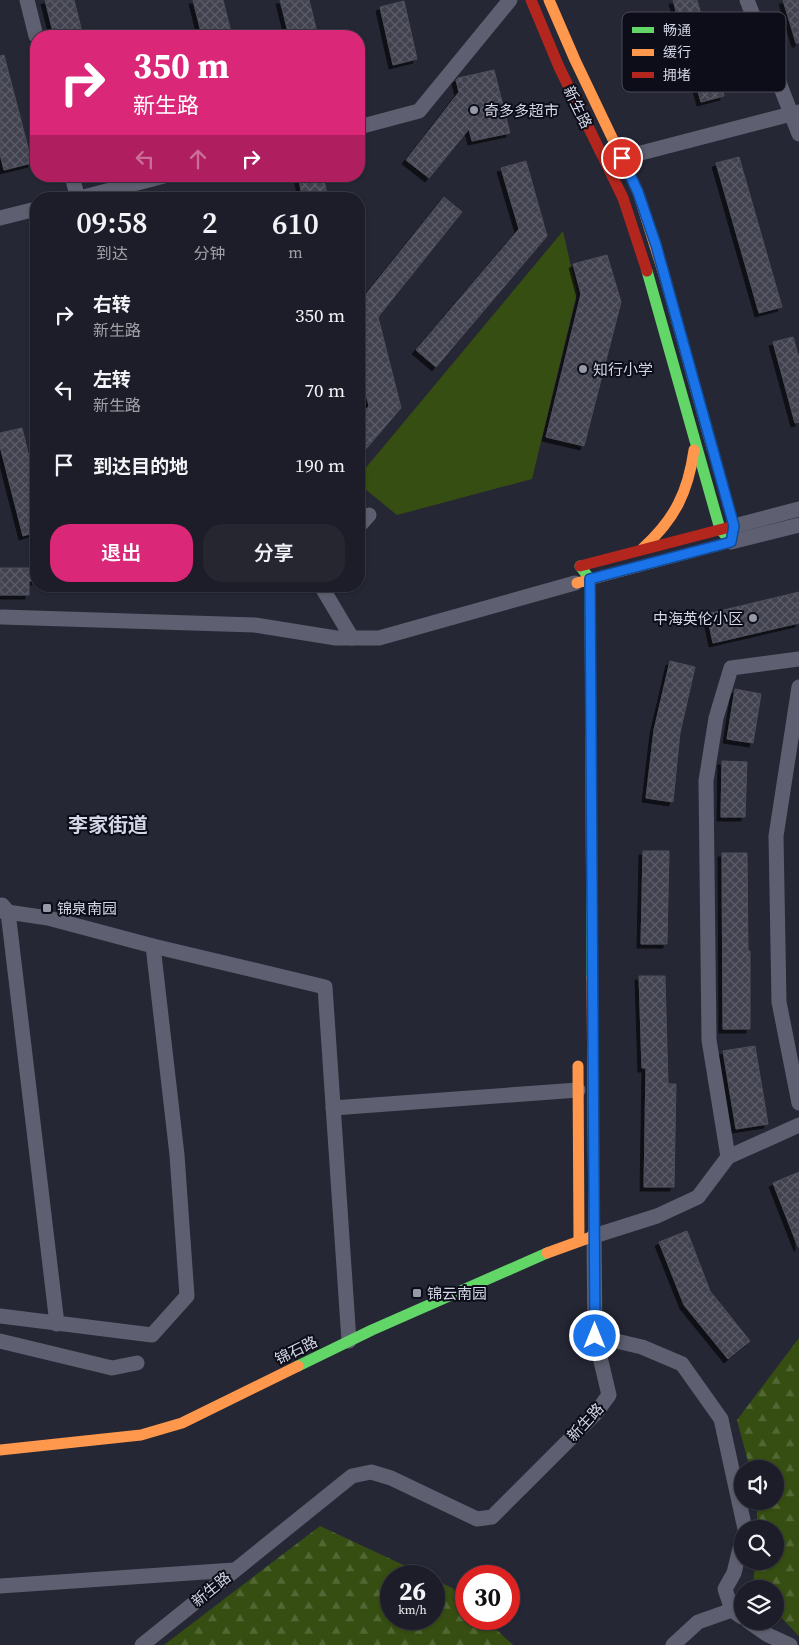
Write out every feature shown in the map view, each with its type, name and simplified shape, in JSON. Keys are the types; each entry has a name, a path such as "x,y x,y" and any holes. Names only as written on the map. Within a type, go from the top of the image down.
{"street":[{"path":"27,0 34,30"},
{"path":"365,125 419,111 510,0"},
{"name":"新生路","path":"531,0 559,67 623,198 641,250 695,442 728,524 731,542"},
{"name":"新生路","path":"549,0 575,60 638,192 656,245 716,461"},
{"path":"747,0 752,12"},
{"path":"786,92 795,113 799,134"},
{"path":"606,162 795,113"},
{"path":"103,192 141,182"},
{"path":"0,218 30,210"},
{"path":"640,550 658,536 670,522 683,499 692,473 695,442"},
{"path":"580,585 580,566 728,524 799,509"},
{"path":"2,617 255,624 336,638 379,638 799,525"},
{"name":"新生路","path":"142,1645 352,1476 371,1472 390,1478 478,1519 492,1517 595,1414 610,1395 595,1336 580,585"},
{"path":"325,592 352,638"},
{"path":"728,1157 709,1040 706,781 716,718 730,668 799,659"},
{"path":"799,687 776,836 780,1002 799,1103"},
{"path":"57,1324 3,908 325,987 349,1341"},
{"path":"0,1316 152,1335 188,1296 177,1155 154,946"},
{"path":"578,1050 579,1241"},
{"path":"333,1108 578,1090"},
{"path":"594,1236 657,1216 698,1197 728,1157 799,1125"},
{"name":"锦石路","path":"0,1450 141,1435 182,1423 349,1341 550,1252 594,1236"},
{"path":"595,1336 642,1347 682,1364 721,1420 743,1520"},
{"path":"0,1341 112,1368 137,1363"},
{"path":"0,1586 234,1570"},
{"path":"734,1607 725,1589 735,1570"},
{"path":"673,1645 698,1622 734,1614"},
{"path":"761,1630 790,1645"}],"green space":[{"path":"563,231 577,293 532,479 397,515 365,489 365,469"},
{"path":"799,1338 799,1636 784,1620 784,1580 754,1580 754,1570 784,1570 784,1520 757,1520 757,1510 784,1510 784,1460 748,1460 737,1420"},
{"path":"320,1526 403,1565 380,1565 380,1630 445,1630 445,1584 455,1591 455,1630 497,1630 513,1645 164,1645"}],"building":[{"path":"45,0 74,0 82,30 52,30"},
{"path":"193,0 223,0 230,30 200,30"},
{"path":"280,0 309,0 316,30 288,30"},
{"path":"673,0 697,0 700,12 676,12"},
{"path":"783,0 799,0 799,43 796,43"},
{"path":"404,1 417,59 393,65 380,7"},
{"path":"4,55 30,155 30,164 4,170 0,154 0,56"},
{"name":"奇多多超市","path":"494,70 510,133 472,141 469,129 429,178 406,160 459,92 456,80"},
{"path":"698,92 723,92 724,96 701,102"},
{"path":"739,157 782,307 759,313 716,163"},
{"path":"526,161 547,236 436,367 416,350 519,229 501,168"},
{"path":"299,182 324,182 326,192 301,192"},
{"path":"444,197 462,212 378,317 401,408 365,450 365,411 369,406 365,390 365,296"},
{"name":"知行小学","path":"607,255 621,302 584,446 546,437 581,294 573,264"},
{"path":"793,337 799,358 799,422 795,423 773,342"},
{"path":"22,428 30,461 30,534 23,536 0,446 0,433"},
{"path":"0,568 30,568 29,595 0,595"},
{"name":"中海英伦小区","path":"799,592 799,623 713,643 707,614"},
{"path":"670,661 695,667 680,733 673,802 646,798 654,730"},
{"path":"735,689 761,694 753,743 727,739"},
{"path":"722,761 747,762 745,817 721,817"},
{"path":"643,851 669,851 667,944 641,944"},
{"path":"722,853 747,853 750,1029 723,1029"},
{"path":"639,976 665,976 668,1084 676,1084 674,1187 644,1187 646,1068 642,1068"},
{"path":"755,1046 768,1124 736,1129 723,1051"},
{"path":"799,1172 799,1247 798,1247 773,1183"},
{"path":"687,1231 710,1291 750,1341 728,1359 684,1305 659,1242"}],"traffic: fast":[{"path":"647,271 720,529 731,542"},
{"path":"665,278 712,448"},
{"path":"580,566 590,579 592,977"},
{"path":"298,1366 372,1330 547,1253"}],"traffic: slow":[{"path":"549,0 575,60 638,192 665,278"},
{"path":"643,548 664,526 678,504 688,479 694,450"},
{"path":"577,583 731,542"},
{"path":"547,1253 594,1236 592,977"},
{"path":"578,1066 579,1241"},
{"path":"0,1450 141,1435 182,1423 298,1366"}],"traffic: jam":[{"path":"531,0 559,67 623,198 647,271"},
{"path":"580,566 734,526"}],"place":[{"name":"奇多多超市","path":"474,110"},
{"name":"知行小学","path":"583,369"},
{"name":"中海英伦小区","path":"753,618"},
{"name":"锦泉南园","path":"47,908"},
{"name":"锦云南园","path":"417,1293"}],"district":[{"name":"李家街道","path":"108,825"}],"route":[{"path":"595,1336 590,579 731,542 734,526 656,245 638,192 622,158"}]}
